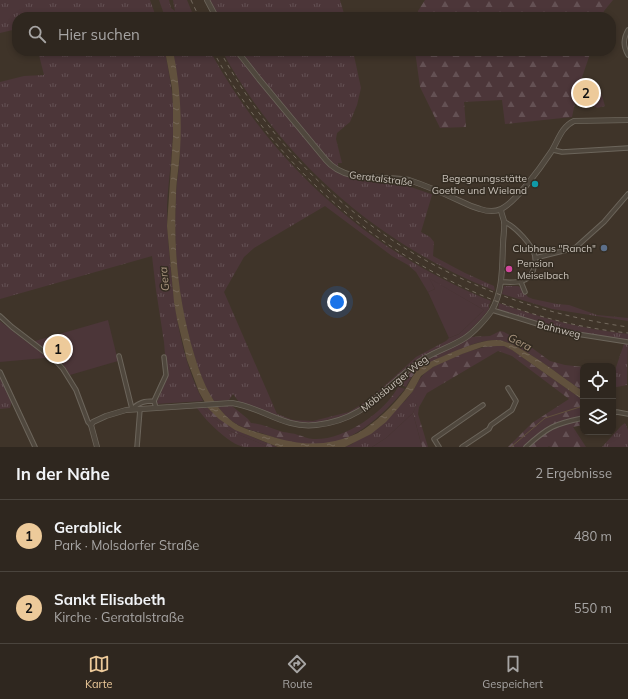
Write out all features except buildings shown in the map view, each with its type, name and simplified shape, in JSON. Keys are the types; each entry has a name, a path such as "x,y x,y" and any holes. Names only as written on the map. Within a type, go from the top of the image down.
{"street":[{"path":"208,0 214,12"},
{"path":"628,30 624,40 625,50 628,55"},
{"name":"Geratalstraße","path":"241,56 326,160 337,170 351,175 409,180 480,209 494,211 501,209"},
{"path":"501,209 527,184 540,168 553,150 566,126 574,121 628,120"},
{"path":"553,150 562,152 628,148"},
{"path":"535,258 574,248 604,222 628,194"},
{"name":"Möbisburger Weg","path":"91,425 93,422 106,416 132,409 232,403 243,405 278,420 297,424 318,425 349,417 371,404 412,366 429,355 456,343 470,334 492,310 501,282 504,222 501,209"},
{"path":"501,282 521,282 528,278 531,274 535,258 533,251 522,236 504,222"},
{"path":"521,282 525,292"},
{"name":"Bahnweg","path":"492,310 564,332 628,342"},
{"path":"0,316 55,360 63,369 76,390 91,425 97,447"},
{"path":"119,356 132,409"},
{"path":"156,408 154,401 166,375 164,356"},
{"path":"0,372 36,447"},
{"path":"462,447 489,429 491,425 512,410 516,401 508,388"},
{"path":"132,409 137,404 154,401"},
{"path":"439,447 434,439 483,405"},
{"path":"137,447 140,409"},
{"path":"616,412 628,414"},
{"path":"526,447 541,433 553,426 580,419"}],"green space":[{"path":"0,0 150,0 154,12 12,12 12,30 0,33"},
{"path":"159,0 169,0 171,8 175,11 173,0 187,0 192,12 163,12"},
{"path":"210,0 340,0 344,12 216,12"},
{"path":"425,0 613,0 604,12 418,11"},
{"path":"39,56 166,56 173,105 173,143 167,205 168,240 172,278 176,314 184,350 195,385 203,401 156,404 167,379 164,342 152,256 0,299 0,82 24,76 44,75"},
{"path":"174,56 213,56 235,93 263,131 295,168 329,201 366,231 405,258 447,281 491,301 489,309 463,337 417,360 370,402 348,415 314,423 291,421 239,402 233,394 229,400 214,401 203,381 191,345 186,327 180,291 175,234 176,191 180,146 177,81","holes":["325,206 392,256 408,265 416,272 428,292 435,289 430,279 484,310 459,334 416,357 370,399 349,412 313,421 293,420 277,414 224,292 244,257 254,248"]},
{"path":"225,56 238,56 323,161 334,171 353,178 402,184 434,195 432,195 421,232 430,237 434,242 433,256 494,286 495,291 452,272 412,250 373,224 338,195 304,163 274,128 246,91"},
{"path":"243,56 354,56 361,88 357,105 350,122 337,133 336,139 342,163 338,163 338,168 327,159"},
{"path":"416,56 589,56 578,89 572,117 505,124 502,100 464,102 466,127 440,128 420,87"},
{"path":"599,86 605,106 597,108 594,107 589,88"},
{"path":"429,278 484,310 459,334 449,338 428,292 435,289"},
{"path":"504,286 518,286 528,297 533,299 569,305 597,315 628,318 628,321 552,309 502,294"},
{"path":"499,303 562,322 628,334 627,385 616,387 616,367 625,341 564,331 498,311"},
{"path":"108,320 118,361 70,375 61,361 56,357 0,362 0,321 28,343"},
{"path":"500,331 504,332 528,345 550,361 580,367 580,389 528,353 506,342 497,340 472,344 428,363 414,374 406,387 402,385 402,382 414,368 428,359 471,337 490,336"},
{"path":"490,346 504,346 512,350 580,398 580,426 573,427 586,447 508,447 532,423 569,399 512,356 498,351 427,393 419,407 418,414 428,447 422,447 413,413 417,403 415,392 413,391 420,378 436,365 474,350"},
{"path":"0,375 12,401 10,408 0,409"},
{"path":"398,387 405,389 385,410 363,429 337,442 323,445 298,445 248,429 233,422 218,407 232,406 251,423 309,439 325,438 337,435 362,424 392,397"},
{"path":"413,391 415,391 417,396 417,403 413,413 386,438 372,447 345,447 352,444 405,401"},
{"path":"197,408 203,408 228,430 269,447 244,447 238,445 218,431"},
{"path":"203,408 208,408 216,416 241,432 278,447 269,447 228,430"},
{"path":"413,413 422,447 372,447 386,438"},
{"path":"625,423 628,430 628,447 602,447 613,435 616,435 616,432"}],"water":[{"path":"166,56 174,56 181,114 180,157 176,191 175,237 178,277 184,316 194,354 208,391 219,408 233,422 251,430 293,442 314,444 347,438 364,429 389,408 405,390 413,375 420,367 469,346 497,340 517,347 541,361 580,389 580,398 512,350 504,346 497,346 482,347 433,367 421,376 413,391 386,422 371,434 345,447 278,447 235,430 219,419 208,408 199,392 187,360 174,302 167,226 173,137 172,88"}],"waterway":[{"path":"511,447 545,418 580,407"}],"railway":[{"path":"191,0 197,12"},
{"path":"216,56 247,107 288,158 335,203 386,243 442,276 501,303 563,322 628,333"},
{"path":"223,56 255,107 295,157 340,201 390,238 444,270 502,295 563,314 628,327"}],"place":[{"name":"Sankt Elisabeth","path":"586,93"},
{"name":"Begegnungsstätte Goethe und Wieland","path":"535,184"},
{"name":"Clubhaus \"Ranch\"","path":"604,248"},
{"name":"Pension Meiselbach","path":"509,269"},
{"name":"Gerablick","path":"58,349"}],"water label":[{"name":"Gera","path":"164,279"},
{"name":"Gera","path":"520,342"}]}
